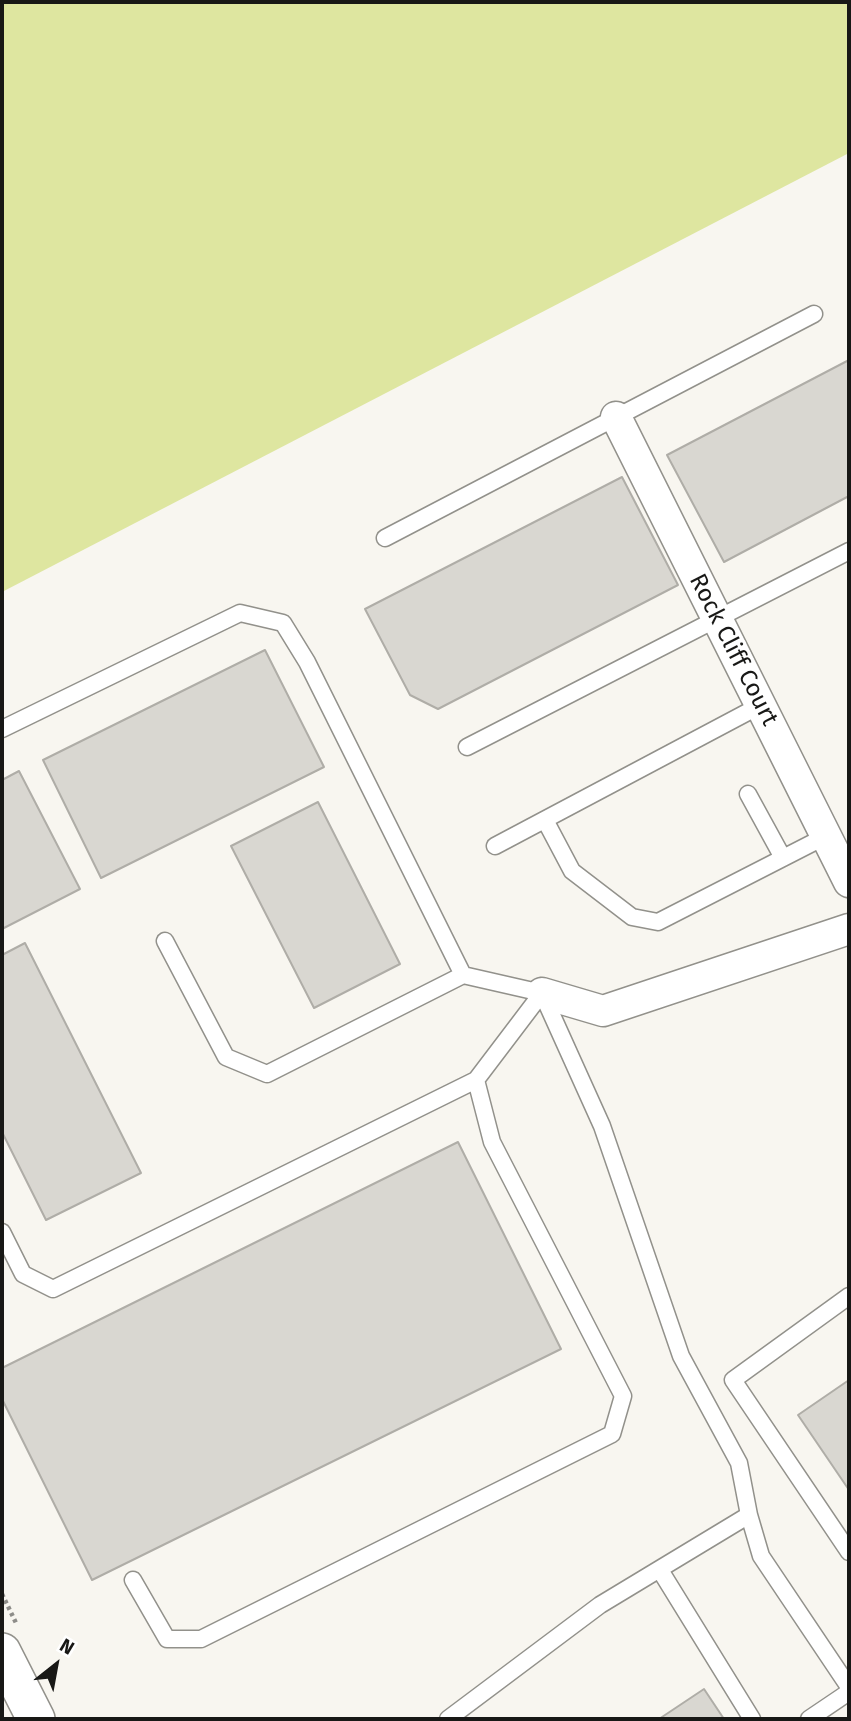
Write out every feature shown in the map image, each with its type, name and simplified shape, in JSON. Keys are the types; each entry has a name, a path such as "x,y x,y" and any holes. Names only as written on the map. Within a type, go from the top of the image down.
{"street":[{"name":"Rock Cliff Court","path":"617,417 849,882"},
{"path":"542,993 603,1011 849,929"},
{"path":"2,1652 36,1719"}],"lane":[{"path":"385,538 814,314"},
{"path":"467,747 849,551"},
{"path":"2,729 240,613 284,623 307,662 463,975"},
{"path":"495,846 761,705"},
{"path":"748,794 783,858"},
{"path":"545,820 572,871 632,917 644,920 667,920 826,836"},
{"path":"165,941 226,1057 267,1074 463,975 542,993"},
{"path":"2,1232 23,1273 54,1289 476,1080 542,993"},
{"path":"542,993 602,1126 681,1356 739,1463 749,1515 761,1556 849,1689 809,1719"},
{"path":"133,1580 167,1639 201,1639 612,1434 623,1396 492,1142 476,1080"},
{"path":"849,1296 733,1380 849,1552"},
{"path":"448,1719 600,1605 749,1515"},
{"path":"660,1570 752,1719"}],"green space":[{"path":"2,2 849,2 849,153 2,592"}],"building":[{"path":"849,360 849,496 724,562 667,455"},
{"path":"622,477 678,585 438,709 410,695 365,609"},
{"path":"265,650 324,767 101,878 43,760"},
{"path":"19,771 80,889 2,929 2,780"},
{"path":"318,802 400,964 314,1008 231,846"},
{"path":"25,943 141,1173 46,1220 2,1132 2,955"},
{"path":"458,1142 561,1349 92,1580 2,1399 2,1368"},
{"path":"849,1380 849,1490 798,1415"},
{"path":"704,1689 724,1719 659,1719"}]}
